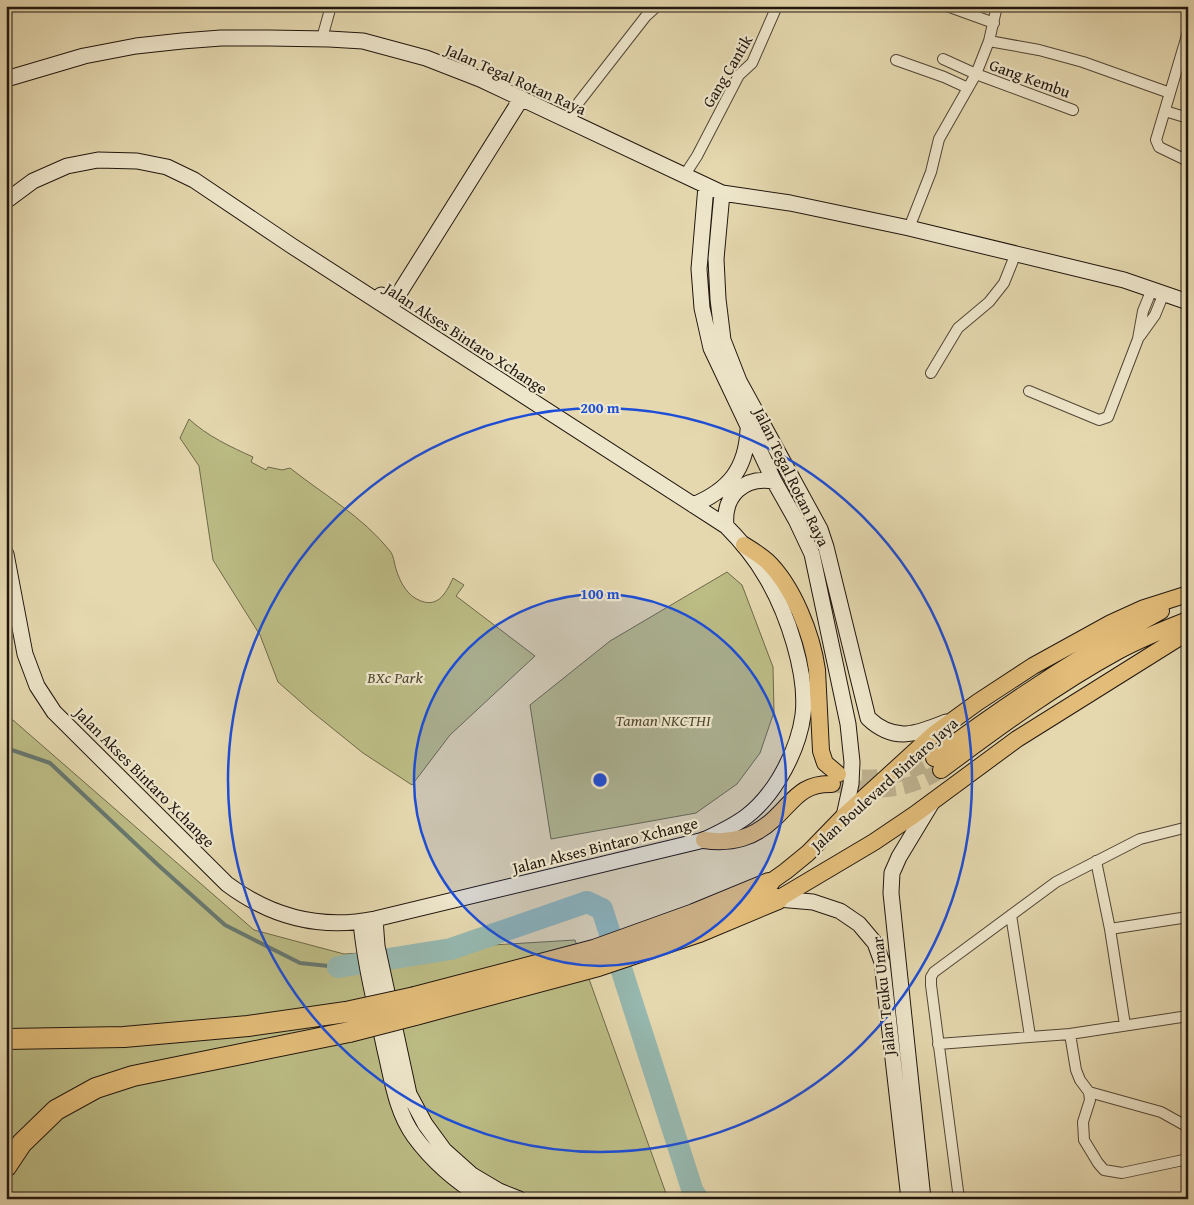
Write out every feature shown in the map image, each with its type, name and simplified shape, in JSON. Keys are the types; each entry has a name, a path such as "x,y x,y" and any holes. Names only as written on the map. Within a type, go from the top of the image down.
{"highway":[{"path":"6,1167 22,1143 56,1110 96,1088 133,1076 349,1032 415,1006 596,958 644,942 699,932 773,891"},
{"path":"10,1039 124,1037 248,1026 346,1012 415,1006"}],"main road":[{"name":"Jalan Tegal Rotan Raya","path":"6,79 84,56 136,46 221,38 322,38 363,41 411,53 480,79 722,193 790,204 909,228 1016,253 1124,280 1188,302"},
{"name":"Jalan Akses Bintaro Xchange","path":"292,246 303,247 393,303 521,99"},
{"name":"Jalan Akses Bintaro Xchange","path":"6,201 33,181 67,166 98,160 137,161 167,167 194,180 292,246 726,526 744,545 767,577 793,642 803,689 803,714 799,737 788,765 772,790 748,816 704,840 368,921 310,922 263,907 246,898 227,884 54,712 37,686 25,654 6,554"},
{"name":"Jalan Tegal Rotan Raya","path":"706,186 700,270 702,308 711,348 755,425 820,529 868,718"},
{"name":"Jalan Tegal Rotan Raya","path":"722,193 716,259 723,340 774,481 796,520 812,554 848,724 852,762 851,784 844,816"},
{"path":"693,505 710,498 725,487 735,475 743,460 755,425"},
{"path":"726,526 726,509 730,500 741,487 757,480 774,481"},
{"path":"704,840 725,842 744,838 765,827 804,790 835,779 825,763 821,750 818,670 803,616 771,566 744,545"},
{"name":"Jalan Boulevard Bintaro Jaya","path":"773,891 803,857 844,816 953,719 1003,684 1069,645 1144,608 1188,594"},
{"path":"1188,598 1118,634 1001,708 938,764 1120,650 1188,620"},
{"name":"Jalan Boulevard Bintaro Jaya","path":"773,891 874,842 1017,739 1188,632"},
{"path":"848,724 861,728 866,724 868,718 878,728 890,733 905,735 930,729 953,719"},
{"name":"Jalan Teuku Umar","path":"917,1198 890,893 892,873 898,857 933,800"},
{"name":"Jalan Teuku Umar","path":"773,891 840,911 859,924 875,943 882,962 917,1198"},
{"path":"368,921 371,949 398,1103 413,1135 434,1160 464,1186 485,1199"},
{"path":"377,981 409,1094 425,1124 444,1150 472,1175 519,1199"}],"street":[{"path":"322,38 331,6"},
{"path":"569,122 579,102 646,16 657,6"},
{"name":"Gang Cantik","path":"684,176 697,156 739,75 752,63 776,6"},
{"path":"947,6 994,23"},
{"path":"909,228 931,172 939,138 976,74 989,41 997,6"},
{"path":"1188,32 1156,140 1158,147 1188,161"},
{"path":"989,41 1040,50 1083,62 1170,93"},
{"name":"Gang Kembu","path":"943,59 976,74 1073,110"},
{"path":"896,60 944,77 968,88"},
{"path":"1165,111 1188,118"},
{"path":"931,373 958,328 989,302 1004,284 1016,253"},
{"path":"1029,391 1100,420 1108,417 1112,411 1138,339 1143,311 1158,291"},
{"path":"959,1199 938,1044 931,977 934,972 1056,882 1140,839 1188,827"},
{"path":"1096,860 1110,929 1125,1025"},
{"path":"1011,916 1030,1036"},
{"path":"1110,929 1188,917"},
{"path":"938,1044 1070,1034 1188,1016"},
{"path":"1070,1034 1076,1070 1080,1080 1089,1092 1090,1100 1083,1122 1084,1140 1104,1170 1122,1173 1188,1158"},
{"path":"1089,1092 1162,1112 1188,1127"}],"green space":[{"name":"BXc Park","path":"189,419 211,436 253,457 251,462 266,470 268,467 282,470 290,468 355,516 390,551 402,584 416,599 427,603 437,600 445,593 453,578 464,585 456,596 535,656 450,735 412,785 363,753 278,682 260,635 213,560 199,466 180,438"},
{"name":"Taman NKCTHI","path":"727,572 742,585 773,667 774,712 760,753 737,784 696,813 551,839 530,705 610,641"},
{"path":"6,714 254,930 344,954 575,940 668,1199 6,1199"}],"waterway":[{"path":"6,748 50,763 225,925 300,963 338,967"},
{"path":"338,967 451,949 587,902 602,909 693,1192 698,1199"}],"tunnel":[{"path":"838,774 863,778 888,776 912,770 934,758"},
{"path":"832,784 873,790 894,788 923,780 941,770"}]}
